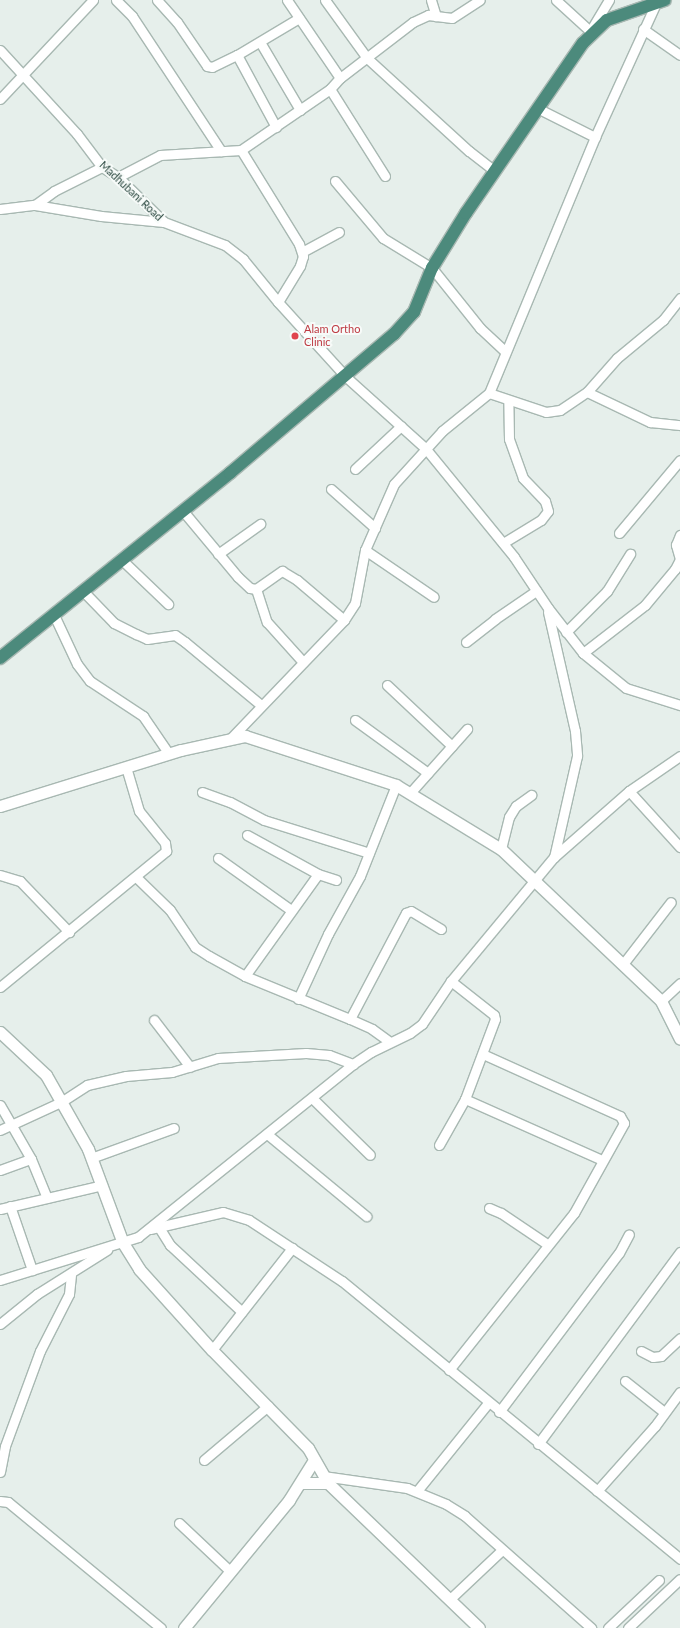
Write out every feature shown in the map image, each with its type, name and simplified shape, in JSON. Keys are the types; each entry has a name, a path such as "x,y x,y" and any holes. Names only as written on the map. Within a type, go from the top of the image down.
{"highway":[{"path":"0,658 183,511 394,334 414,312 432,268 466,213 583,43 607,20 660,1"}],"street":[{"path":"0,99 93,0"},
{"path":"116,0 132,16 221,151"},
{"path":"157,0 177,22 207,66 212,67 237,55 299,18"},
{"path":"287,0 340,78"},
{"path":"325,0 367,58 469,151 495,171"},
{"path":"431,0 436,16"},
{"path":"118,177 160,155 241,150 276,128 330,89 340,78 413,22 428,15 452,18 480,0"},
{"path":"556,0 590,32"},
{"path":"583,43 609,0"},
{"path":"229,740 344,620 355,603 365,550 394,484 442,431 489,394 595,137 643,29 660,1"},
{"path":"643,29 680,55"},
{"path":"260,42 300,110"},
{"name":"Madhubani Road","path":"0,50 77,134 102,167 118,177 164,222 225,245 243,259 278,302 345,376 426,449 503,543 548,608 583,653 626,688 680,705"},
{"path":"237,55 276,128"},
{"path":"330,89 385,176"},
{"path":"539,109 595,137"},
{"path":"241,150 302,252 300,266 278,302"},
{"path":"35,205 54,191 102,167"},
{"path":"335,181 383,238 432,268 480,328 506,352"},
{"path":"0,209 35,205 101,216 164,222"},
{"path":"302,252 339,232"},
{"path":"489,394 546,412 560,410 587,392 617,358 663,320 680,298"},
{"path":"587,392 650,422 680,425"},
{"path":"503,543 541,520 548,512 549,506 523,478 509,439 508,400"},
{"path":"355,469 401,426"},
{"path":"619,533 680,460"},
{"path":"331,489 375,528"},
{"path":"183,511 238,577 250,588 256,589 282,571 297,580 344,620"},
{"path":"218,554 260,524"},
{"path":"583,653 645,605 675,569 680,559 676,545 680,535"},
{"path":"365,550 434,597"},
{"path":"566,632 607,591 630,554"},
{"path":"122,560 168,604"},
{"path":"256,589 267,622 303,662"},
{"path":"83,591 114,623 136,634 147,638 175,635 261,705"},
{"path":"466,642 494,618 536,591"},
{"path":"548,608 575,731 577,756 554,857"},
{"path":"54,615 77,664 90,681 143,716 169,754"},
{"path":"387,686 452,746"},
{"path":"354,720 428,773"},
{"path":"410,793 467,729"},
{"path":"0,806 169,754 245,736 396,785 501,849 661,1001 676,1022 680,1039"},
{"path":"0,1324 37,1294 118,1244 150,1229 353,1064 390,1042 410,1033 422,1024 451,981 554,857 629,791 680,756"},
{"path":"0,987 136,877 167,848 139,811 126,767"},
{"path":"298,999 369,853 396,785"},
{"path":"629,791 680,846"},
{"path":"202,792 230,802 264,820 369,853"},
{"path":"501,849 509,818 516,806 531,795"},
{"path":"247,835 318,874 336,880"},
{"path":"218,858 291,910"},
{"path":"245,976 318,874"},
{"path":"0,875 20,880 69,932"},
{"path":"136,877 170,910 195,947 245,976 298,999 350,1018 372,1029 390,1042"},
{"path":"623,964 671,902"},
{"path":"350,1018 406,913 412,911 441,929"},
{"path":"439,1145 465,1099 483,1054 494,1015 451,981"},
{"path":"661,1001 680,983"},
{"path":"154,1020 190,1067"},
{"path":"0,1032 46,1075 91,1158 102,1185 118,1244 138,1269 212,1350 308,1448 326,1480 479,1628"},
{"path":"0,1130 61,1102 86,1085 126,1076 172,1072 218,1058 306,1053 329,1055 353,1064"},
{"path":"449,1370 547,1244 574,1213 598,1173 602,1160 624,1123 620,1116 483,1054"},
{"path":"312,1098 370,1155"},
{"path":"465,1099 602,1160"},
{"path":"0,1105 32,1159 46,1198"},
{"path":"91,1158 174,1128"},
{"path":"267,1134 366,1216"},
{"path":"0,1170 32,1159"},
{"path":"0,1209 102,1185"},
{"path":"10,1206 32,1270"},
{"path":"490,1208 501,1213 547,1244"},
{"path":"150,1229 160,1229 223,1212 249,1220 342,1281 488,1403 680,1559"},
{"path":"160,1229 170,1245 242,1312"},
{"path":"499,1412 619,1253 629,1234"},
{"path":"0,1280 118,1244"},
{"path":"212,1350 292,1248"},
{"path":"538,1444 680,1252"},
{"path":"0,1472 5,1446 40,1351 69,1294 71,1274"},
{"path":"641,1352 653,1357 661,1356 680,1338"},
{"path":"625,1382 664,1412"},
{"path":"597,1491 655,1426 680,1392"},
{"path":"417,1490 488,1403"},
{"path":"204,1460 268,1406"},
{"path":"184,1628 301,1483 314,1460"},
{"path":"301,1483 326,1480 417,1490 465,1516 591,1628"},
{"path":"0,1501 8,1502 161,1628"},
{"path":"179,1523 230,1571"},
{"path":"450,1599 502,1550"},
{"path":"628,1628 680,1579"},
{"path":"608,1628 659,1580"}],"place":[{"name":"Alam Ortho Clinic","path":"295,336"}]}
